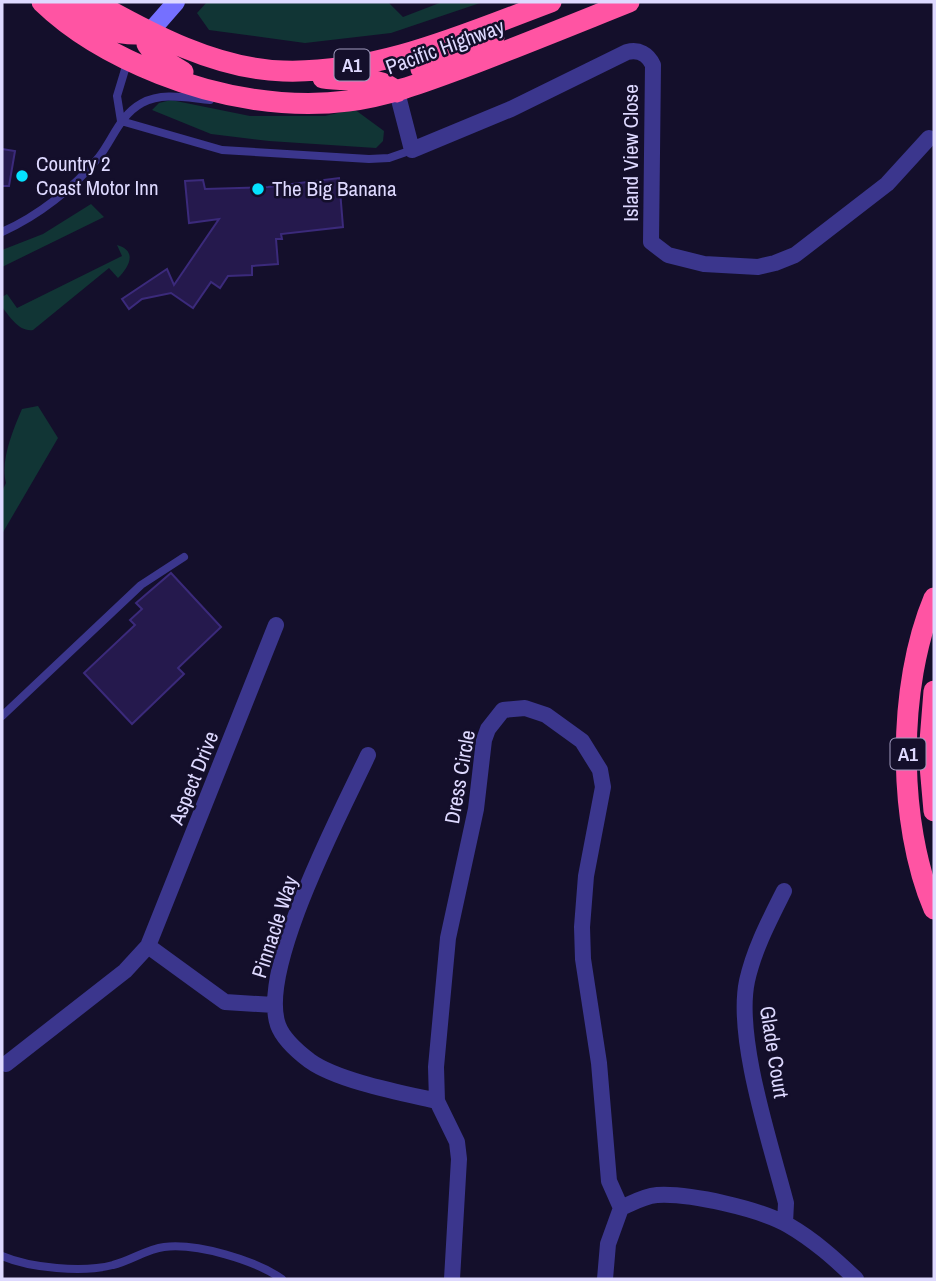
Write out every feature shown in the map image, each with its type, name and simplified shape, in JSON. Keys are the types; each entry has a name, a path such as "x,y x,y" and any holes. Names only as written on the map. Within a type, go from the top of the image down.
{"highway":[{"name":"Pacific Highway","path":"42,2 98,44 127,61 183,83 237,97 302,103 347,102 397,92 629,2"},
{"path":"64,2 114,33 129,36 149,33 147,44 155,55 195,79 237,97"},
{"name":"Pacific Highway","path":"94,2 149,33 212,57 283,71 373,63 439,44 551,2"},
{"path":"283,71 329,79 387,82 397,92 408,77 492,39 521,13"},
{"name":"A1","path":"934,598 913,674 908,733 908,794 918,851 934,909"},
{"name":"A1","path":"934,691 929,754 934,811"}],"street":[{"path":"149,33 176,2"},
{"name":"Island View Close","path":"412,150 511,109 635,50 650,58 653,65 651,242 668,255 688,260 734,267 758,267 795,255 887,184 929,138"},
{"path":"397,92 412,150"},
{"name":"Aspect Drive","path":"148,946 276,625"},
{"name":"Dress Circle","path":"452,1279 459,1159 457,1142 437,1101 440,1013 448,937 476,809 484,740 494,719 503,710 534,709 582,741 600,770 603,787 583,898 583,948 599,1063 609,1181 621,1208"},
{"name":"Pinnacle Way","path":"368,755 324,849 278,972 274,1005 278,1027 293,1046 312,1062 367,1083 437,1101"},
{"name":"Glade Court","path":"785,891 756,953 744,1001 750,1055 762,1114 786,1203 785,1223"},
{"path":"6,1064 125,971 148,946 225,1002 274,1005"},
{"path":"605,1279 608,1244 621,1208 655,1195 693,1197 785,1223 856,1279"},
{"path":"831,1279 843,1267"}],"lane":[{"path":"121,121 117,96 127,61"},
{"path":"2,232 79,180 102,154 121,121 141,103 166,95 214,100 237,97"},
{"path":"121,121 222,150 369,159 389,158 412,150"},
{"path":"2,716 141,585 184,557"},
{"path":"2,1256 57,1268 111,1266 164,1247 208,1251 251,1262 282,1279"}],"green space":[{"path":"207,2 388,2 403,17 442,2 483,2 391,33 305,43 209,30 197,13"},
{"path":"171,100 250,116 325,116 354,109 384,131 383,141 376,148 211,134 152,110 159,103"},
{"path":"91,204 104,217 2,267 2,250 43,234"},
{"path":"117,245 128,251 130,260 118,278 109,268 33,330 23,329 2,307 2,297 7,294 17,308 122,256"},
{"path":"38,406 58,438 2,534 2,491 6,483 8,446 22,409"}],"building":[{"path":"2,149 15,151 9,186 2,186"},
{"path":"339,178 343,227 281,234 282,239 276,239 278,264 252,266 252,275 228,276 220,288 211,282 193,308 171,293 142,299 129,309 122,299 167,269 174,285 219,219 189,223 185,181 203,180 205,189 268,187"},
{"path":"171,573 221,627 178,668 184,674 132,724 84,673 135,625 130,620 142,609 136,603"}],"place":[{"name":"Country 2 Coast Motor Inn","path":"22,176"},
{"name":"The Big Banana","path":"258,189"}]}
